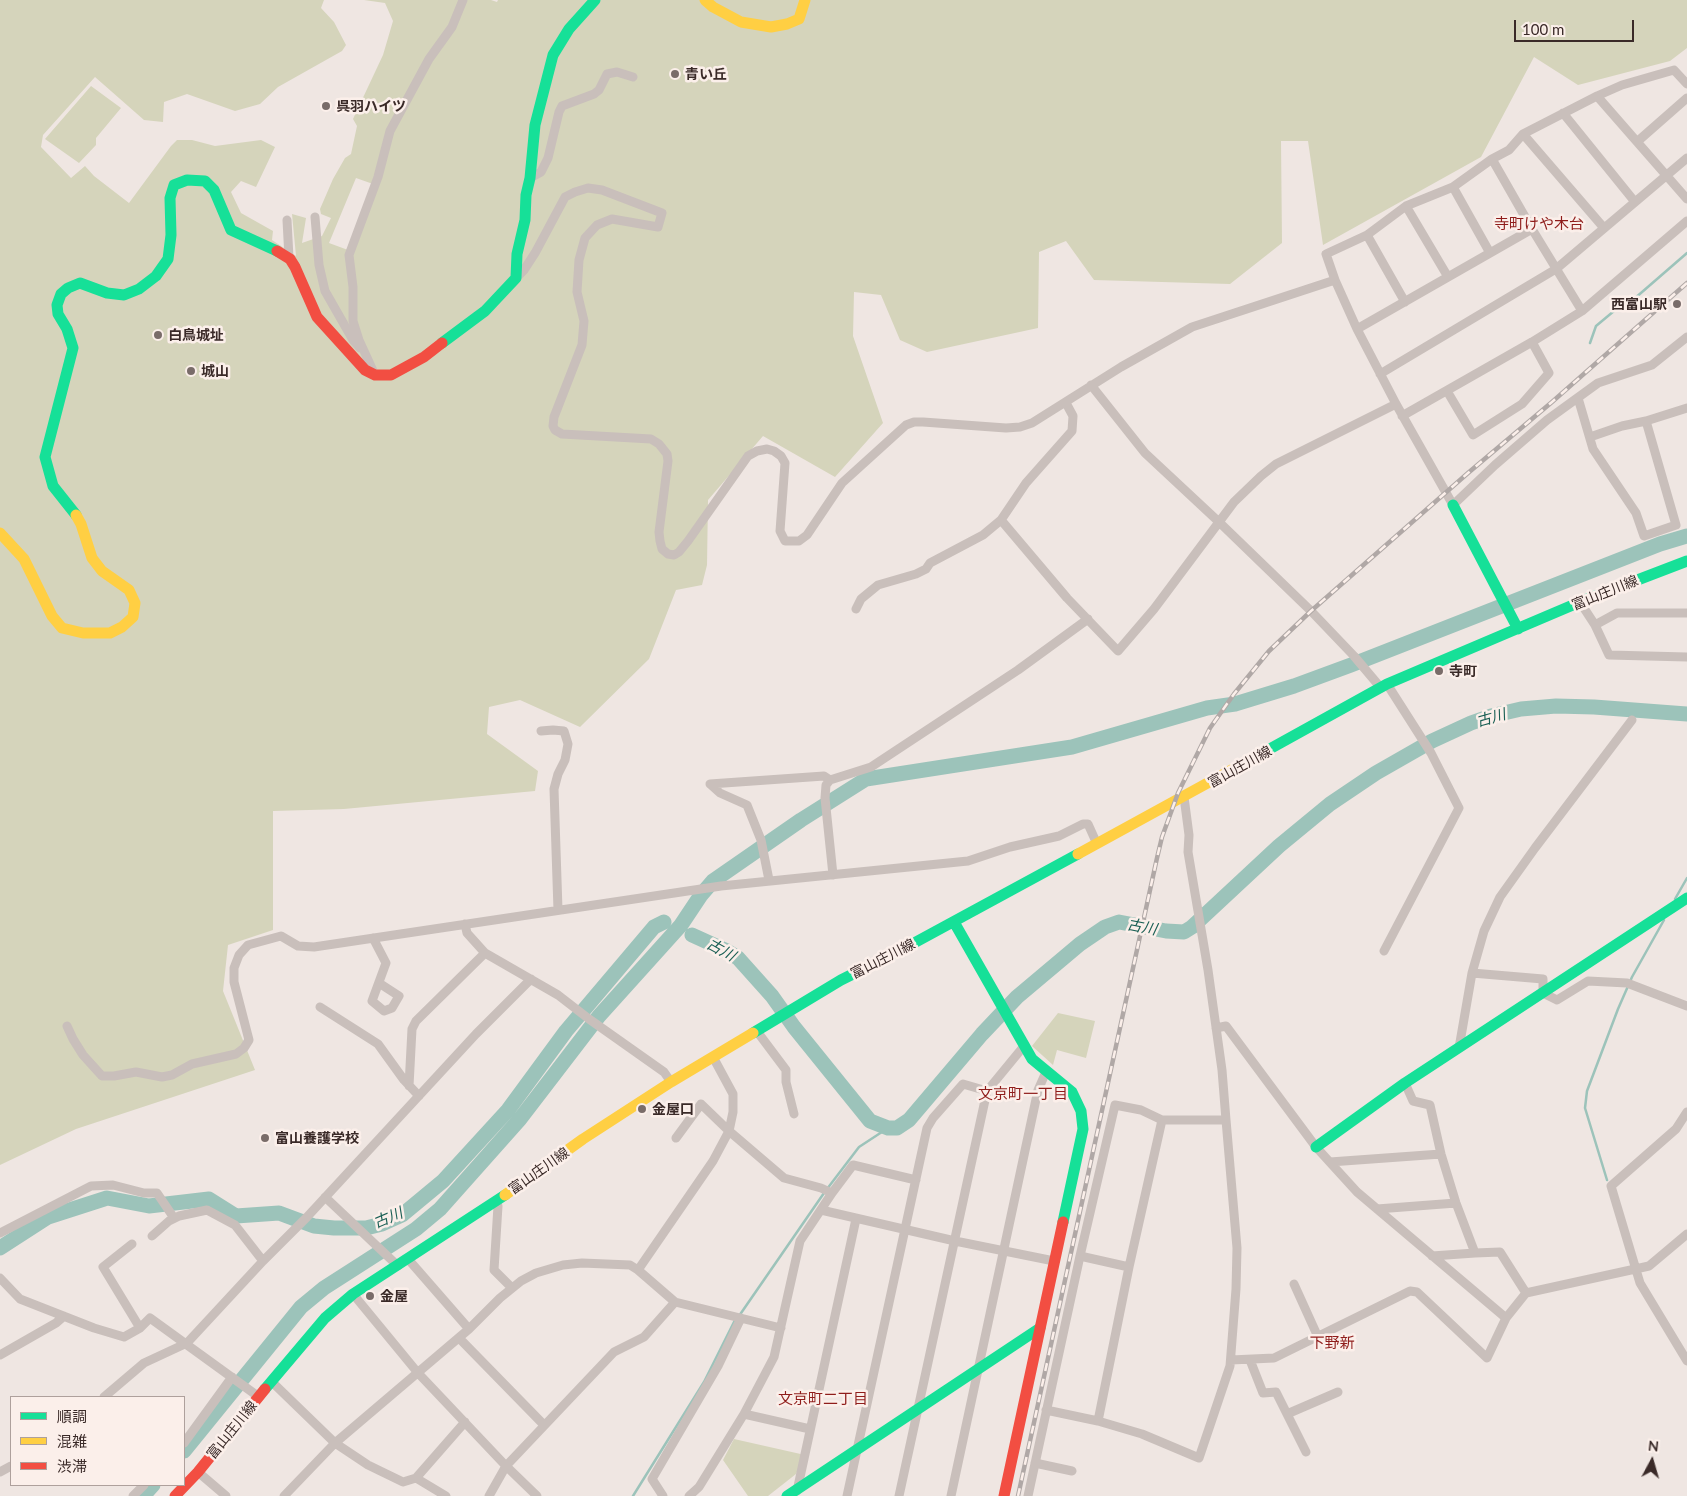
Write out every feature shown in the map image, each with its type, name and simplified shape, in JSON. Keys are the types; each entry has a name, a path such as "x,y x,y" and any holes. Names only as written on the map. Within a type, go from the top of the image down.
{"street":[{"path":"375,375 353,320 353,287 350,255 378,177 390,131 429,59 452,27 463,0"},
{"path":"516,278 517,254 525,220 526,195 530,178 535,125 553,55 569,29 595,0"},
{"path":"705,0 713,7 741,22 771,27 787,24 799,19 805,0"},
{"path":"1518,629 1453,505 1380,374 1357,329 1335,280 1326,254 1367,235 1406,206 1453,187 1492,159 1509,150 1523,134 1597,96 1622,85 1674,70 1687,84"},
{"path":"530,178 541,172 548,158 562,106 594,94 599,90 607,74 617,72 632,77"},
{"path":"1597,96 1687,199"},
{"path":"1638,141 1687,98"},
{"path":"1562,113 1635,202"},
{"path":"1523,134 1604,228"},
{"path":"1380,374 1556,269 1687,158"},
{"path":"1492,159 1582,311"},
{"path":"0,533 24,559 52,616 62,628 83,633 110,633 122,627 133,617 135,603 129,590 102,571 92,558 81,524 72,508 53,486 44,457 73,348 67,329 58,314 57,305 61,294 68,288 80,283 107,293 124,295 139,289 156,276 168,259 171,235 170,198 174,185 187,180 204,181 214,190 232,230 289,258 317,316 360,365 375,375 391,375 424,357 485,311 524,270 565,197 588,188 602,190 662,213 658,227 612,219 597,225 585,238 579,260 577,292 584,321 582,345 554,417 553,426 555,430 562,434 650,439 659,444 667,454 668,461 659,532 662,550 674,555 679,552 748,456 757,451 767,449 781,456 784,463 780,531 785,541 799,542 807,535 842,483 906,425 914,422 923,422 1006,428 1020,427 1032,423 1066,403 1091,385 1192,327 1335,280"},
{"path":"1453,187 1490,253"},
{"path":"1406,206 1448,277"},
{"path":"315,217 319,265 325,291 353,340 365,354"},
{"path":"287,220 289,258"},
{"path":"1402,416 1532,342 1582,311 1687,221"},
{"path":"1357,329 1532,229"},
{"path":"1367,235 1405,302"},
{"path":"1453,505 1547,420 1598,383 1652,365 1687,337"},
{"path":"1447,391 1473,435 1522,404 1549,373 1532,342"},
{"path":"1091,385 1145,454 1219,522 1384,686 1422,737 1431,753 1459,808 1384,951"},
{"path":"1578,398 1593,449 1636,513 1644,536 1676,525 1646,421"},
{"path":"856,608 861,599 878,585 916,574 926,569 930,563 983,535 1001,520 1026,483 1072,431 1073,416 1066,403"},
{"path":"1001,520 1067,598 1118,651 1154,609 1234,502 1276,464 1396,404"},
{"path":"1590,437 1687,408"},
{"name":"富山庄川線","path":"185,1486 325,1318 353,1294 398,1266 671,1082 841,980 954,922 1384,686 1580,602 1687,561"},
{"path":"1580,602 1609,655 1687,657"},
{"path":"1594,625 1617,613 1687,613"},
{"path":"833,875 825,798 826,785 830,780 871,767 1018,670 1088,619"},
{"path":"1459,1048 1472,973 1484,931 1500,897 1632,720"},
{"path":"541,731 564,731 568,744 565,760 554,789 558,910"},
{"path":"769,880 761,840 747,806 720,793 710,784 824,776 830,780"},
{"path":"1046,1410 1098,1421 1142,1434 1199,1458 1215,1414 1231,1360 1237,1248 1216,1028 1188,852 1189,834 1184,797"},
{"path":"67,1026 73,1040 83,1055 102,1076 114,1076 130,1072 162,1077 172,1076 192,1064 236,1054 244,1048 249,1040 234,982 234,968 239,955 248,945 281,936 298,946 314,947 722,886 968,861 1010,847 1059,836 1083,824 1088,824 1097,844"},
{"path":"1316,1148 1405,1083 1687,898"},
{"path":"954,922 1032,1059 1072,1092 1081,1111 1082,1130 1004,1496"},
{"path":"465,924 467,933 485,952 558,996 664,1072 671,1082"},
{"path":"373,938 386,963 379,982"},
{"path":"409,1086 412,1029 416,1021 485,952"},
{"path":"1472,973 1542,979 1544,993"},
{"path":"105,1396 144,1363 187,1344 476,1034 531,979"},
{"path":"1544,993 1557,1000 1588,981 1627,984 1637,986 1687,1006"},
{"path":"320,1007 378,1044 387,1059 418,1096"},
{"path":"1216,1028 1226,1026 1316,1148 1357,1192 1506,1318"},
{"path":"756,1030 786,1070 786,1082 794,1114"},
{"path":"899,1496 988,1090 1024,1046"},
{"path":"638,1270 713,1161 728,1131 733,1112 733,1094 713,1057"},
{"path":"951,1496 1038,1090 1046,1072"},
{"path":"1405,1083 1413,1101 1430,1104 1441,1154 1474,1252"},
{"path":"847,1496 928,1128 933,1118 962,1084 988,1090"},
{"path":"676,1138 701,1104 728,1131 784,1178 832,1193"},
{"path":"1028,1496 1115,1105 1141,1110 1162,1120 1226,1120"},
{"path":"1687,1113 1676,1129 1611,1186 1640,1283 1687,1361"},
{"path":"1098,1421 1162,1120"},
{"path":"1330,1162 1441,1154"},
{"path":"689,1496 700,1487 744,1414 774,1357 800,1241 832,1193 853,1166 916,1180"},
{"path":"0,1233 91,1186 113,1185 144,1193 157,1193 172,1216"},
{"path":"325,1197 398,1266"},
{"path":"495,1201 498,1206 494,1270 512,1288"},
{"path":"1376,1209 1456,1203"},
{"path":"152,1236 172,1216 207,1210 234,1224 263,1261"},
{"path":"821,1210 955,1241 1054,1261"},
{"path":"797,1492 856,1219"},
{"path":"1231,1360 1274,1358 1410,1291 1417,1292 1488,1358 1506,1318 1526,1293 1649,1266 1687,1234"},
{"path":"132,1244 103,1267 140,1328"},
{"path":"1432,1256 1474,1252 1500,1252 1526,1293"},
{"path":"1080,1256 1129,1268"},
{"path":"408,1259 469,1330"},
{"path":"284,1496 336,1443 469,1330 512,1288 521,1281 562,1264 630,1265 675,1302 781,1328"},
{"path":"0,1278 20,1299 94,1328 124,1337 140,1328 150,1318 259,1397"},
{"path":"1294,1284 1318,1337"},
{"path":"353,1294 418,1373 537,1496"},
{"path":"489,1496 506,1466 544,1425 614,1352 644,1337 675,1302"},
{"path":"0,1355 56,1323 64,1316"},
{"path":"663,1496 652,1479 718,1366 741,1318"},
{"path":"787,1496 797,1492 978,1368 1040,1328"},
{"path":"459,1338 544,1425"},
{"path":"1250,1360 1263,1393 1276,1392 1306,1452"},
{"path":"185,1442 234,1378"},
{"path":"272,1382 336,1443 368,1465 403,1482 416,1478 464,1422"},
{"path":"1288,1414 1338,1392"},
{"path":"744,1414 810,1429"},
{"path":"1035,1462 1072,1471"},
{"path":"198,1472 226,1496"},
{"path":"416,1478 446,1496"},
{"path":"133,1496 143,1486"},
{"name":"富山庄川線","path":"175,1496 185,1486"}],"green space":[{"path":"0,0 324,0 321,8 334,22 346,45 342,51 278,87 260,104 235,111 187,94 164,102 163,122 144,120 95,77 43,135 41,147 71,178 85,166 94,176 129,203 177,140 192,140 215,146 261,140 275,147 256,187 241,181 231,192 241,213 273,231 272,240 296,256 292,214 306,218 302,243 322,236 331,218 321,214 320,209 333,179 345,158 351,154 357,126 353,119 383,55 393,21 385,3 364,0 491,0 497,2 498,0 1687,0 1687,48 1670,61 1578,85 1534,57 1481,157 1323,245 1308,141 1281,141 1282,243 1230,284 1094,280 1066,241 1039,252 1038,328 927,352 900,340 881,295 854,292 853,336 883,423 835,477 763,436 708,500 707,565 702,585 676,590 649,659 580,727 520,700 489,707 487,734 538,771 535,791 344,809 273,811 273,930 228,945 223,991 255,1070 76,1129 0,1165","holes":["356,178 373,184 348,250 329,243"]},
{"path":"91,86 121,108 96,138 96,145 79,163 45,139"},
{"path":"1058,1013 1095,1021 1086,1058 1057,1050 1053,1065 1032,1046"},
{"path":"734,1439 805,1455 796,1474 768,1496 748,1496 723,1460"}],"waterway":[{"path":"1590,343 1596,326 1614,311 1634,299 1687,253"},
{"path":"185,1450 301,1307 324,1288 416,1229 440,1209 520,1119 599,1016 681,925 713,881 801,820 866,779 1072,747 1207,708 1235,704 1294,686 1351,665 1660,544 1687,536"},
{"name":"古川","path":"692,935 738,958 772,996 794,1027 870,1121 888,1128 897,1128 909,1120 982,1034 1017,997 1080,944 1105,927 1119,922 1166,931 1184,932 1192,927 1279,846 1330,804 1376,773 1432,741 1471,723 1521,709 1556,706 1594,707 1687,714"},
{"path":"1675,899 1687,878"},
{"path":"1607,1180 1585,1108 1587,1091 1632,977 1664,920"},
{"name":"古川","path":"0,1248 48,1217 107,1198 149,1206 209,1199 236,1216 279,1213 314,1226 334,1228 366,1228 382,1224 402,1215 443,1181 508,1110 566,1031 654,927 664,922"},
{"path":"827,1189 859,1147 888,1128"},
{"path":"739,1316 824,1193"},
{"path":"633,1496 704,1382 735,1320"},
{"path":"143,1496 152,1486"}],"railway":[{"path":"1018,1496 1162,837 1178,793 1210,728 1234,694 1269,651 1311,611 1687,283"}],"traffic: fast":[{"path":"442,343 485,311 516,278 517,254 525,220 526,195 530,178 535,125 553,55 569,29 595,0"},
{"path":"76,515 53,486 45,457 73,348 67,329 58,314 57,305 61,294 68,288 80,283 107,293 124,295 139,289 156,276 168,259 171,235 170,198 174,185 187,180 205,181 214,190 231,230 277,251"},
{"path":"1453,505 1518,629"},
{"path":"1266,751 1387,684 1580,602 1687,561"},
{"path":"753,1033 841,980 903,949 1078,854"},
{"path":"1316,1147 1405,1083 1687,898"},
{"path":"954,922 1032,1059 1072,1092 1081,1111 1083,1129 1063,1222"},
{"path":"265,1389 325,1318 353,1294 505,1195"},
{"path":"787,1496 1040,1328"}],"traffic: slow":[{"path":"705,0 713,7 741,22 771,27 787,24 799,19 805,0"},
{"path":"0,533 24,559 52,616 62,628 83,633 110,633 122,627 133,617 135,603 129,590 102,571 92,558 81,524 76,515"},
{"path":"1078,854 1266,751"},
{"path":"505,1195 583,1139 671,1082 753,1033"}],"traffic: jam":[{"path":"277,251 290,259 295,267 317,317 365,370 375,375 391,375 424,357 442,343"},
{"path":"1004,1496 1063,1222"},
{"path":"185,1486 265,1389"},
{"path":"175,1496 185,1486"}],"place":[{"name":"青い丘","path":"675,74"},
{"name":"呉羽ハイツ","path":"326,106"},
{"name":"西富山駅","path":"1677,304"},
{"name":"白鳥城址","path":"158,335"},
{"name":"城山","path":"191,371"},
{"name":"寺町","path":"1439,671"},
{"name":"金屋口","path":"642,1109"},
{"name":"富山養護学校","path":"265,1138"},
{"name":"金屋","path":"370,1296"}],"district":[{"name":"寺町けや木台","path":"1539,224"},
{"name":"文京町一丁目","path":"1023,1094"},
{"name":"下野新","path":"1332,1343"},
{"name":"文京町二丁目","path":"823,1399"}]}
